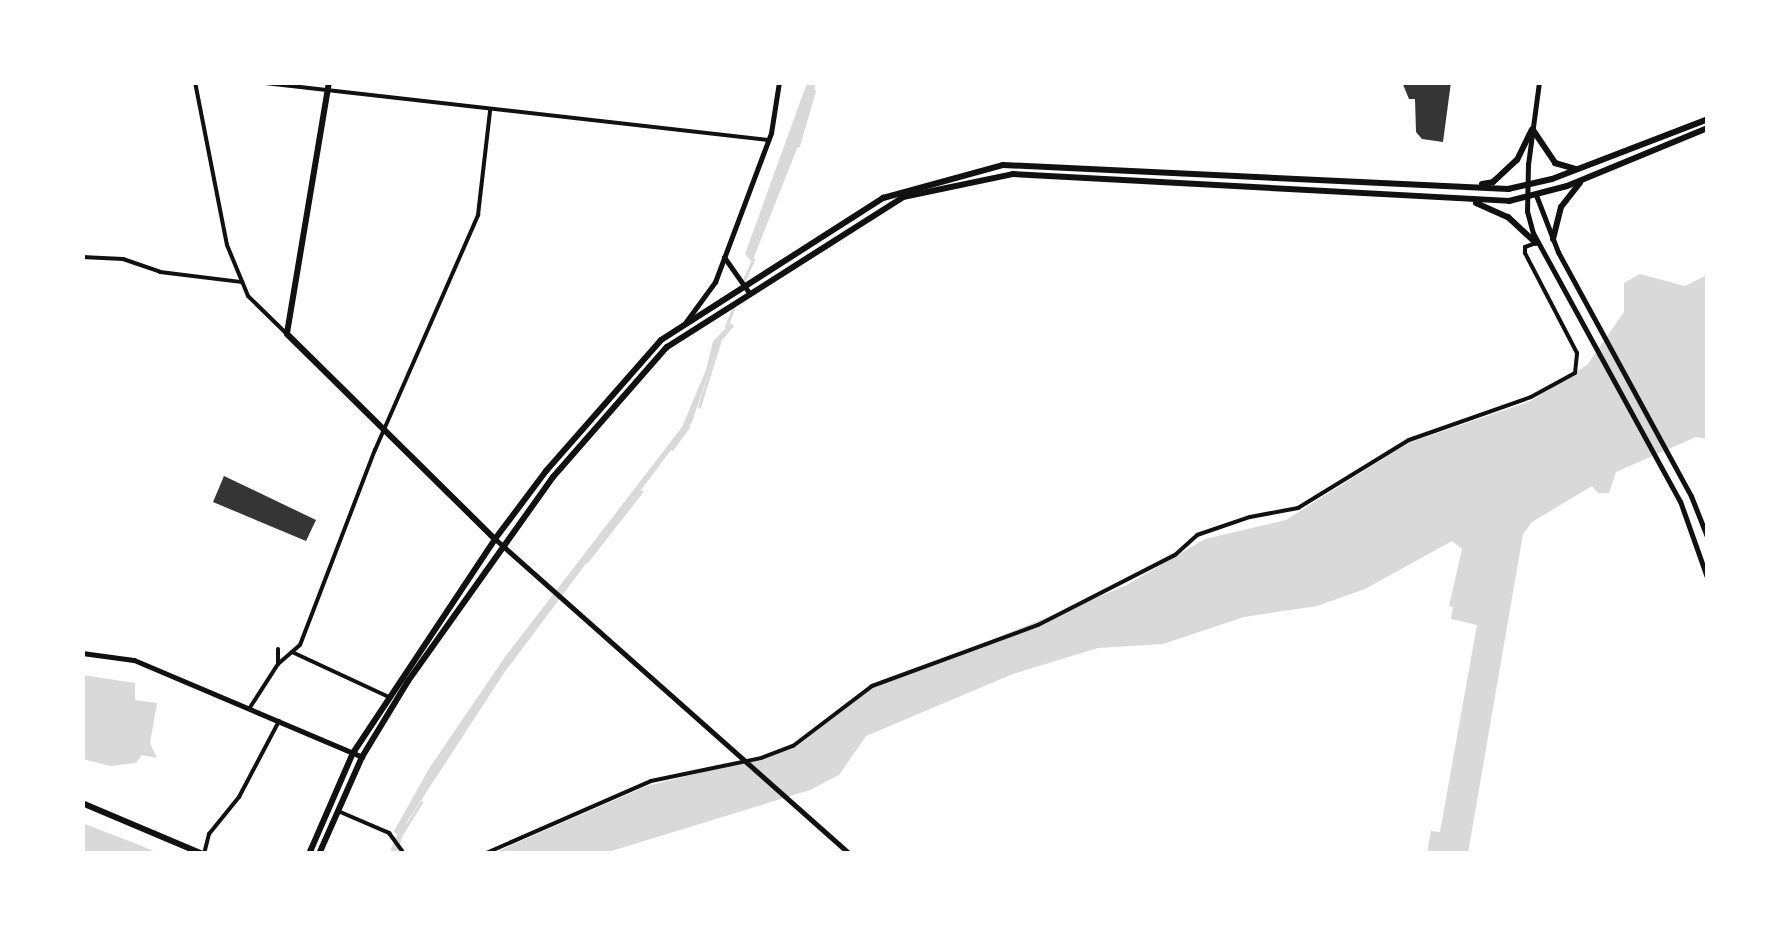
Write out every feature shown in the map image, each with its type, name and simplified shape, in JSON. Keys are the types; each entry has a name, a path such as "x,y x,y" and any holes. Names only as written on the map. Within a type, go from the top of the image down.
{"main road":[{"path":"329,86 287,334 495,539"},
{"path":"309,854 353,752 495,539 546,470 661,340 883,198 1003,165 1508,188 1552,179 1708,119"},
{"path":"319,854 362,757 408,681 554,477 667,347 903,198 1013,174 1509,202 1582,180 1708,128"},
{"path":"1532,129 1544,153 1555,163 1574,169 1589,166"},
{"path":"1461,186 1492,182 1504,173 1525,148 1532,129"},
{"path":"1553,239 1562,207 1582,180"},
{"path":"1460,199 1508,218 1536,243"},
{"path":"82,803 203,854"}],"street":[{"path":"195,82 226,245 242,282 270,322 287,334"},
{"path":"256,82 329,86 490,111 768,140"},
{"path":"683,325 706,298 724,257 768,140 778,82"},
{"path":"1538,82 1529,184 1532,196 1590,312 1691,496 1708,539"},
{"path":"249,709 278,664 300,646 478,215 490,111"},
{"path":"1532,196 1527,211 1536,243 1680,502 1708,580"},
{"path":"484,854 651,781 761,758 792,746 872,686 1038,625 1176,556 1196,535 1250,517 1298,508 1409,440 1531,397 1575,373 1577,354 1525,253 1525,247 1536,243"},
{"path":"82,256 122,259 160,272 242,282"},
{"path":"724,257 750,294"},
{"path":"495,539 850,854"},
{"path":"278,649 278,664"},
{"path":"82,652 134,660 362,757"},
{"path":"292,652 388,697"},
{"path":"203,854 209,834 238,797 279,722"},
{"path":"338,811 388,832 404,854"}],"shaded area":[{"path":"807,83 816,83 798,146 752,262 745,254"},
{"path":"1640,274 1685,286 1707,275 1707,439 1696,437 1616,472 1609,493 1598,493 1592,486 1532,522 1523,534 1468,853 1427,853 1431,831 1440,832 1477,625 1451,619 1453,607 1449,606 1462,549 1452,541 1365,589 1317,606 1244,617 1163,644 1098,648 1013,674 866,736 839,775 810,790 605,853 491,854 647,786 775,754 797,743 869,689 1125,586 1205,539 1286,520 1408,443 1531,401 1587,365 1624,312 1624,283"},
{"path":"731,323 734,326 718,345 692,422 504,673 407,822 397,853 389,854 397,835 394,831 430,767 505,657 682,427 706,370 713,341"},
{"path":"83,675 135,683 135,700 157,703 150,743 157,758 142,755 136,763 110,766 83,759"},
{"path":"82,823 137,844 158,853 83,853"}],"building":[{"path":"1402,82 1451,82 1443,142 1422,139 1416,132 1415,99 1409,99"},
{"path":"224,476 316,520 306,541 213,502"}],"waterway":[{"path":"798,146 814,91"},
{"path":"744,280 753,260"},
{"path":"726,327 734,306"},
{"path":"699,407 719,343"},
{"path":"672,449 688,427"},
{"path":"587,561 641,492"},
{"path":"402,833 421,802"}]}
